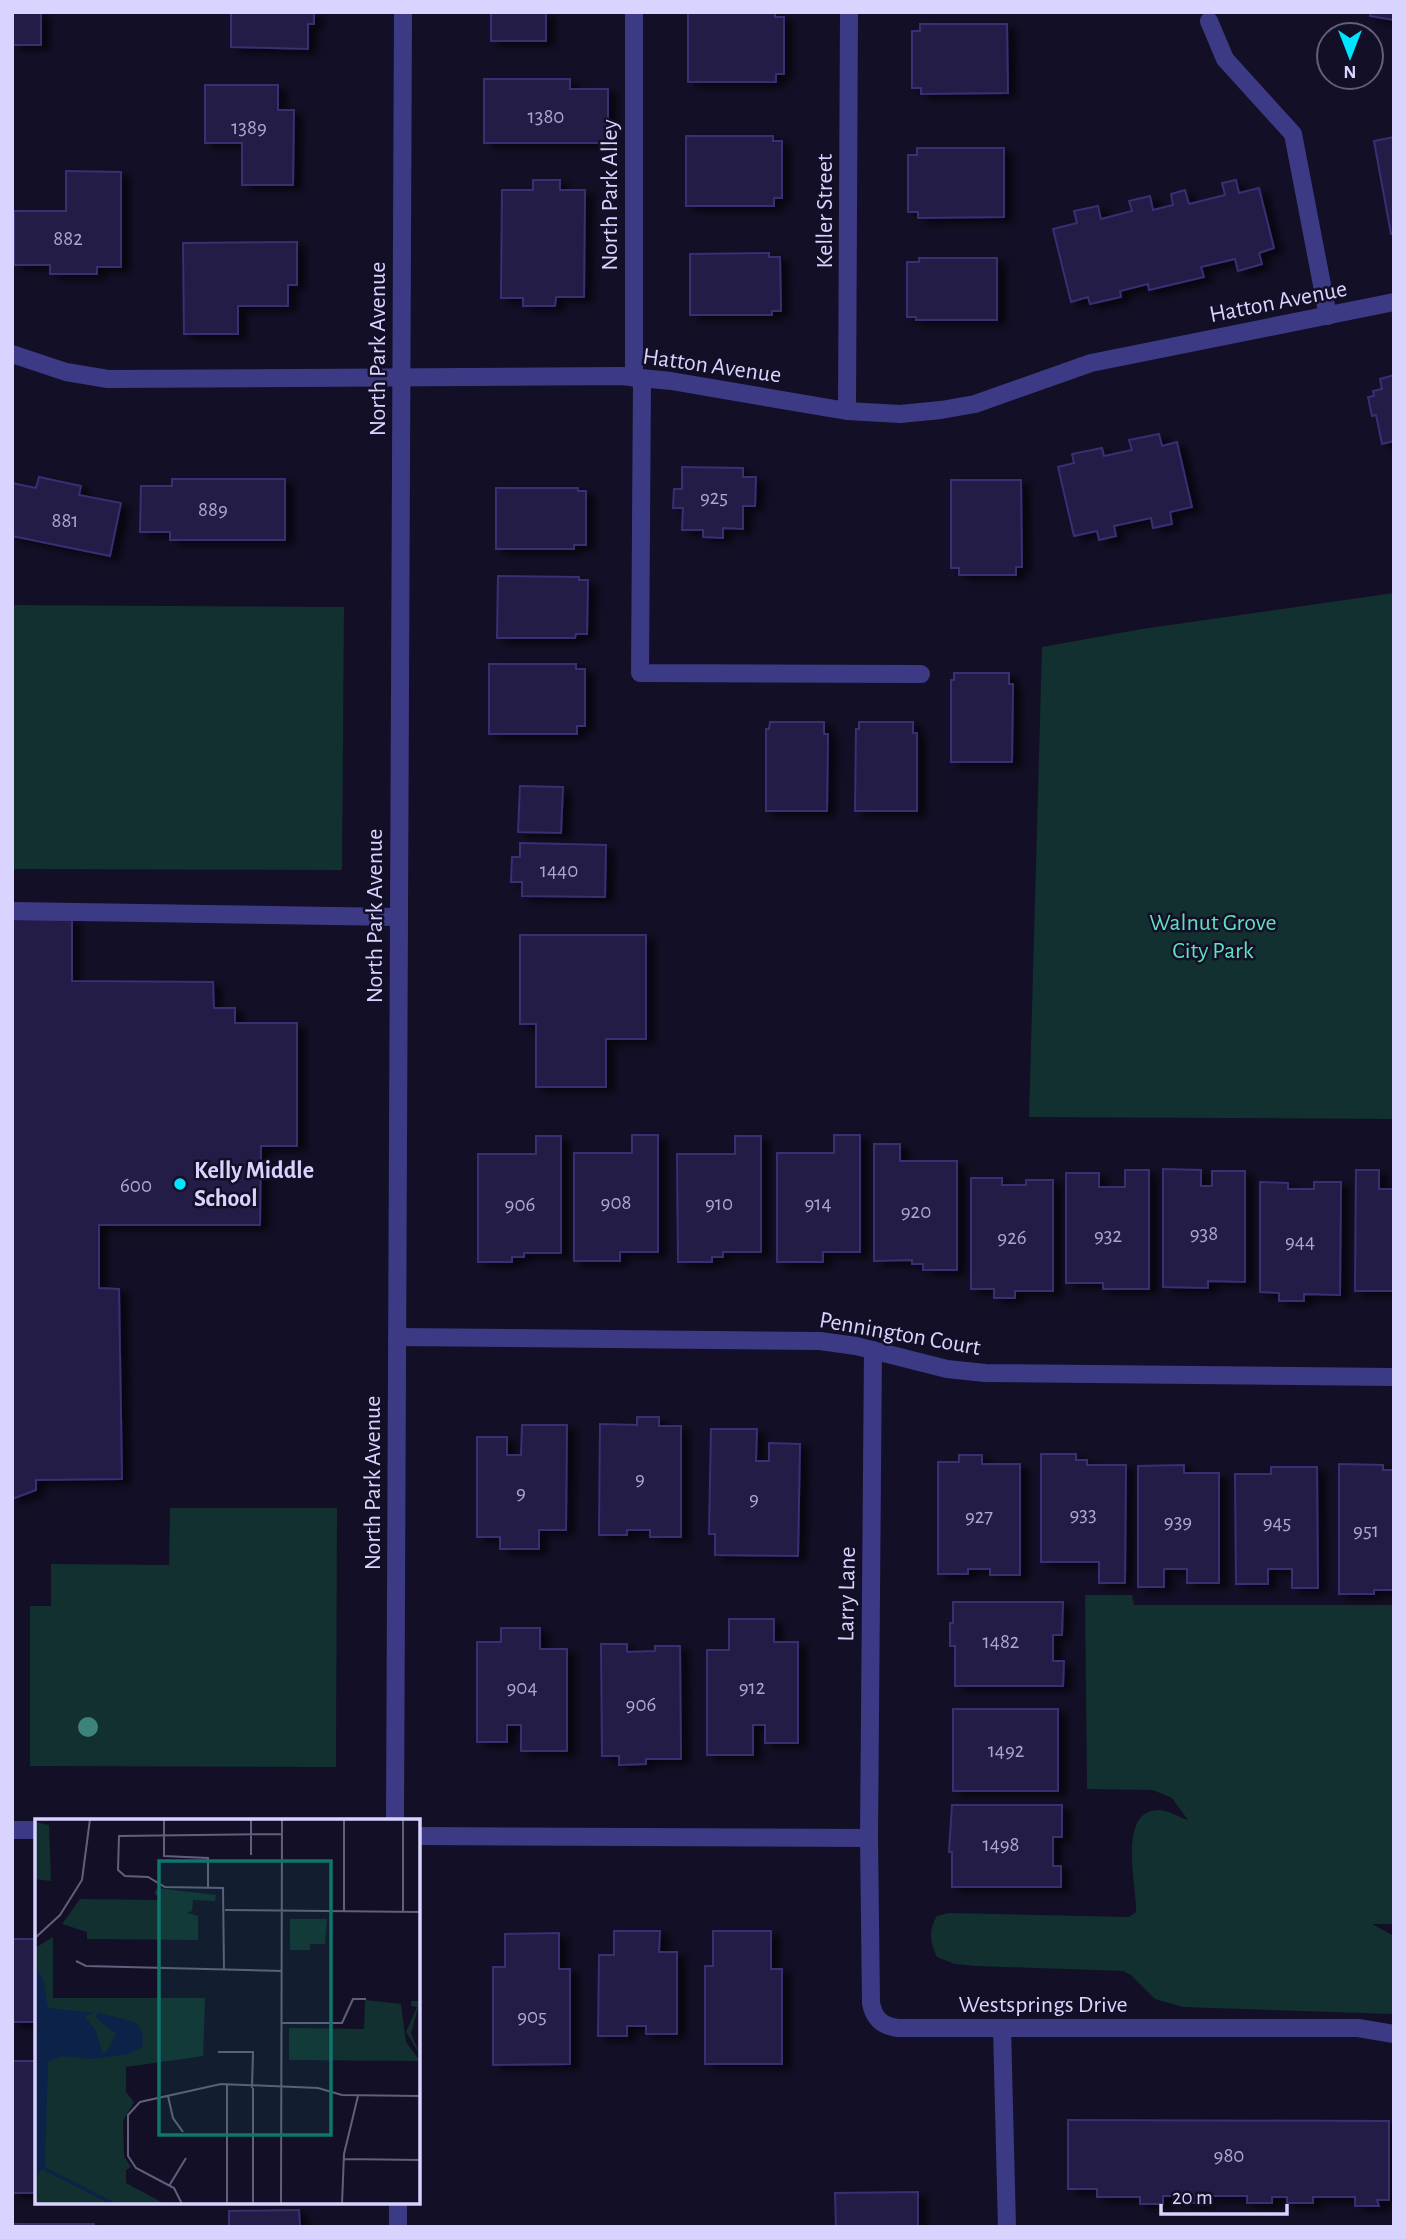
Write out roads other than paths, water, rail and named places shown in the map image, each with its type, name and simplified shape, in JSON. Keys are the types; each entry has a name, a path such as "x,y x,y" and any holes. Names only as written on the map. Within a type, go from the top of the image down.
{"street":[{"name":"North Park Avenue","path":"395,1819 403,12"},
{"name":"North Park Alley","path":"634,12 640,673 921,674"},
{"name":"Keller Street","path":"848,411 849,12"},
{"path":"1209,21 1225,59 1293,134 1328,316"},
{"name":"Hatton Avenue","path":"12,355 66,372 108,379 545,375 638,378 671,381 848,411 900,414 975,404 1091,363 1394,302"},
{"path":"12,911 398,917"},
{"name":"Pennington Court","path":"397,1337 820,1340 947,1368 985,1373 1394,1377"},
{"name":"Larry Lane","path":"869,1838 873,1350"},
{"path":"12,1830 35,1830"},
{"path":"420,1836 869,1838"},
{"name":"Westsprings Drive","path":"869,1838 871,2003 873,2013 888,2027 1358,2028 1394,2034"},
{"path":"1002,2028 1007,2227"},
{"path":"398,2204 398,2227"}],"place":[{"name":"Kelly Middle School","path":"180,1184"}],"park label":[{"name":"Walnut Grove City Park","path":"1213,936"}]}
